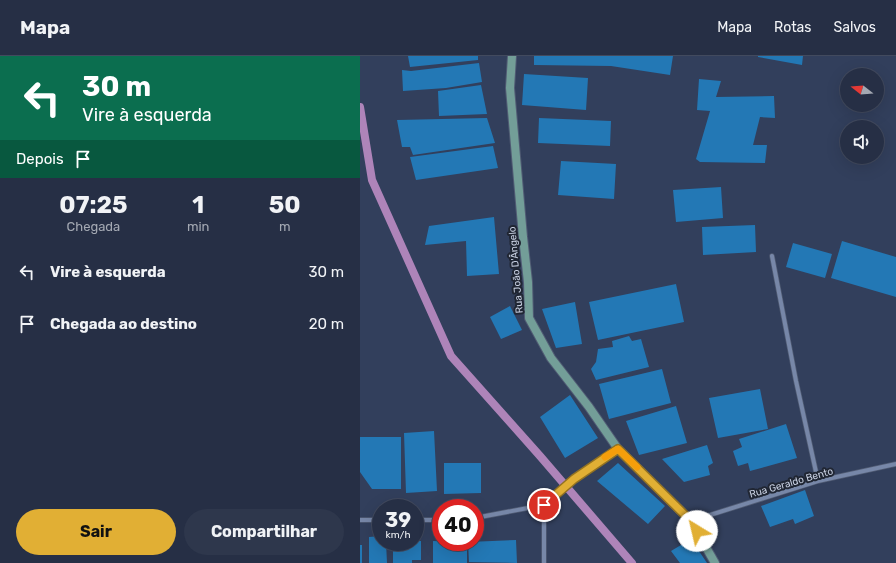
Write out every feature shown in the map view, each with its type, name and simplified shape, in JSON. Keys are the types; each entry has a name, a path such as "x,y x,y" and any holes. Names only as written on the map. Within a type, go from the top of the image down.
{"street":[{"name":"Rua João D'Ângelo","path":"512,56 510,88 528,282 529,318 551,358 589,407 618,449 691,521 715,563"},
{"path":"772,256 796,381 818,481"},
{"path":"484,516 544,505 574,479 618,449"},
{"name":"Rua Geraldo Bento","path":"691,521 818,481 896,464"},
{"path":"544,505 544,563"},
{"path":"360,520 372,520"}],"building":[{"path":"408,56 478,56 478,60 410,67"},
{"path":"534,56 673,56 670,75 611,66 534,65"},
{"path":"758,56 803,56 802,65"},
{"path":"479,63 482,82 446,88 403,91 402,70 411,71"},
{"path":"524,74 588,78 586,110 522,105"},
{"path":"699,79 721,81 716,97 774,96 775,118 760,117 753,145 767,145 765,163 700,162 696,159 710,111 697,110"},
{"path":"481,85 487,114 439,116 438,91"},
{"path":"487,118 495,143 413,155 410,147 402,147 397,120"},
{"path":"539,118 611,121 610,146 538,143"},
{"path":"493,146 498,168 416,180 410,157"},
{"path":"561,161 616,164 614,199 558,195"},
{"path":"721,187 723,218 676,222 673,190"},
{"path":"494,217 499,274 467,276 466,241 425,245 429,226"},
{"path":"755,225 756,252 703,255 702,227"},
{"path":"842,241 896,257 896,297 831,278"},
{"path":"793,243 832,254 825,278 786,267"},
{"path":"676,284 684,322 598,340 589,302"},
{"path":"575,302 582,344 556,348 542,309"},
{"path":"510,306 522,330 501,339 490,317"},
{"path":"629,336 632,341 641,339 649,367 596,380 591,369 596,362 598,349 613,347 612,341"},
{"path":"662,369 671,403 609,419 599,384"},
{"path":"760,389 768,429 718,438 709,398"},
{"path":"570,395 598,438 565,458 540,417"},
{"path":"676,406 687,443 639,455 626,421"},
{"path":"786,424 797,458 750,471 748,463 738,466 733,451 742,447 739,439"},
{"path":"434,431 437,491 406,493 404,433"},
{"path":"360,437 401,437 401,489 372,489 360,472"},
{"path":"707,445 713,463 708,466 710,475 684,482 662,459"},
{"path":"444,463 481,463 481,493 444,494"},
{"path":"618,463 665,506 648,524 597,481"},
{"path":"805,490 814,516 795,524 793,519 770,527 761,506"},
{"path":"369,537 372,537 372,551 386,551 387,563 369,563"},
{"path":"691,539 707,563 680,563 671,551"},
{"path":"516,540 517,563 469,562 468,551 484,551 484,541"},
{"path":"360,545 362,545 362,563 360,563"},
{"path":"393,551 421,551 421,560 412,560 412,563 393,563"},
{"path":"433,551 467,551 467,563 433,563"}],"waterway":[{"path":"360,107 372,180 451,356 632,563"}],"slow traffic":[{"path":"605,457 618,449 637,467"}],"route":[{"path":"544,505 574,479 618,449 691,521 697,531"}]}
